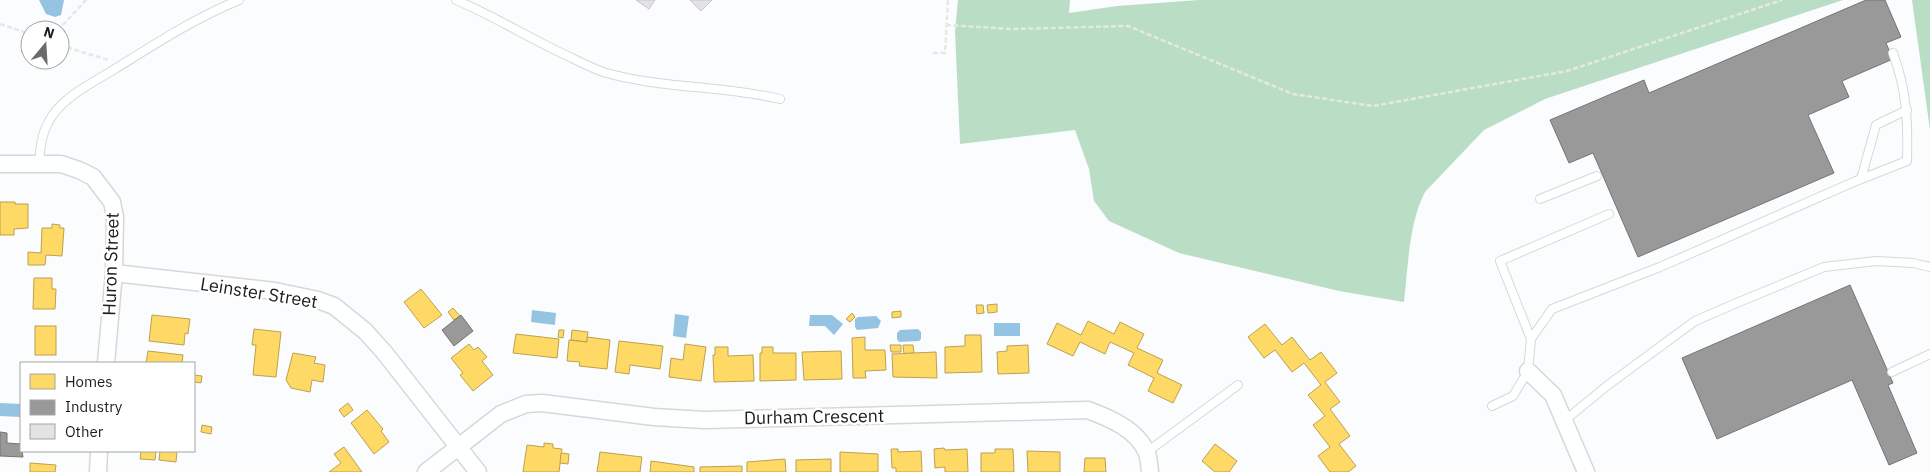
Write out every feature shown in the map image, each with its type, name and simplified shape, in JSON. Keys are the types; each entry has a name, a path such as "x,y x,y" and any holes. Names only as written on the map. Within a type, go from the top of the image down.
{"street":[{"name":"Huron Street","path":"0,164 60,164 79,170 93,177 112,202 115,217 114,273 106,362"},
{"name":"Leinster Street","path":"114,273 275,291 318,300 334,306 365,331 377,344 478,472"},
{"path":"1528,371 1553,394 1586,472"},
{"name":"Durham Crescent","path":"426,472 501,414 526,404 542,402 654,417 704,420 1088,410 1113,419 1126,428 1136,437 1147,452"},
{"path":"98,472 99,452"},
{"path":"1147,452 1150,472"}],"lane":[{"path":"39,164 40,143 48,122 63,104 146,48 239,0"},
{"path":"456,0 600,71 654,83 749,92 780,99"},
{"path":"1492,406 1513,396 1528,371 1532,339 1552,309 1660,266 1907,161 1907,110 1893,52"},
{"path":"1861,179 1876,125 1907,110"},
{"path":"1540,199 1597,176"},
{"path":"1532,339 1500,261 1609,214"},
{"path":"1564,421 1608,385 1694,321 1721,309 1824,267 1876,261 1913,263 1930,267"},
{"path":"1892,372 1930,354"},
{"path":"1147,452 1238,385"}],"path":[{"path":"68,20 86,0"},
{"path":"933,54 946,53 948,0"},
{"path":"946,25 1012,29 1128,26 1293,94 1374,106 1568,71 1782,0"},
{"path":"0,24 20,31"},
{"path":"70,48 122,65"}],"green space":[{"path":"958,0 1070,0 1069,13 1117,6 1199,0 1843,0 1545,99 1484,130 1425,192 1412,231 1404,302 1339,291 1179,253 1109,221 1094,201 1089,169 1075,130 960,144 955,31"},
{"path":"1912,0 1930,0 1930,130"}],"water":[{"path":"39,0 64,0 61,15 55,17 46,14"},
{"path":"532,310 556,313 555,325 531,322"},
{"path":"675,314 689,316 686,338 673,336"},
{"path":"810,315 832,315 843,324 834,335 825,326 809,326"},
{"path":"876,316 881,321 878,328 857,330 855,327 855,319 858,317"},
{"path":"994,323 1020,323 1020,336 994,336"},
{"path":"918,329 921,332 921,339 919,341 899,342 897,339 897,333 900,330"},
{"path":"0,403 20,404 20,417 0,416"}],"building: Homes":[{"path":"0,202 28,204 28,228 14,229 14,235 0,235"},
{"path":"52,224 60,225 60,228 64,228 62,256 46,255 45,265 28,265 28,252 41,253 42,228 52,228"},
{"path":"34,278 52,278 52,289 56,289 55,309 33,309"},
{"path":"421,289 442,315 424,328 404,302"},
{"path":"997,304 997,312 988,313 987,305"},
{"path":"976,305 983,305 984,313 977,314"},
{"path":"453,308 460,316 454,320 448,312"},
{"path":"901,311 901,317 892,318 892,312"},
{"path":"852,313 855,317 850,322 846,319"},
{"path":"152,315 190,319 188,334 185,333 184,345 149,341"},
{"path":"1088,321 1114,334 1120,322 1144,334 1137,348 1163,360 1157,373 1182,385 1173,403 1148,391 1154,378 1128,365 1134,353 1110,342 1105,354 1080,342 1073,356 1047,344 1057,323 1081,335"},
{"path":"1265,324 1282,345 1292,337 1310,360 1321,352 1337,373 1325,382 1340,402 1330,409 1350,436 1339,444 1356,466 1348,472 1330,472 1318,456 1330,447 1313,425 1325,416 1308,395 1321,385 1304,363 1292,372 1275,350 1264,358 1248,337"},
{"path":"35,326 56,326 56,355 35,355"},
{"path":"254,329 281,332 276,377 253,375 256,345 252,345"},
{"path":"559,330 564,330 563,338 558,337"},
{"path":"572,330 588,332 587,342 571,340"},
{"path":"516,334 559,339 557,358 513,353"},
{"path":"965,335 981,335 982,372 945,373 945,347 965,346"},
{"path":"587,337 610,340 607,369 579,366 580,362 567,361 569,340 587,342"},
{"path":"865,337 865,350 885,350 886,370 865,371 866,378 853,378 852,338"},
{"path":"619,341 663,346 660,369 630,365 629,374 615,372"},
{"path":"469,344 474,350 478,347 487,357 482,361 493,375 473,391 460,375 463,373 451,358"},
{"path":"685,344 706,347 701,381 669,377 671,358 683,360"},
{"path":"890,345 901,345 901,352 891,352"},
{"path":"903,345 913,345 914,353 904,354"},
{"path":"1028,345 1029,373 998,374 997,352 1007,351 1007,346"},
{"path":"715,347 728,347 728,356 753,355 754,381 714,382 713,355 715,355"},
{"path":"762,347 773,347 773,353 796,353 796,380 760,381 760,353 762,353"},
{"path":"148,351 183,355 182,362 146,362"},
{"path":"841,351 842,379 804,380 802,352"},
{"path":"936,352 937,378 893,377 892,354"},
{"path":"293,353 316,357 314,363 325,365 323,382 312,380 310,392 291,388 286,380"},
{"path":"195,375 202,376 201,383 195,382"},
{"path":"348,403 353,410 344,417 339,410"},
{"path":"367,410 383,429 381,431 389,442 374,454 351,423"},
{"path":"202,425 212,427 211,434 201,432"},
{"path":"544,443 553,444 553,448 562,449 559,472 523,472 527,445 544,447"},
{"path":"1215,444 1237,461 1229,472 1215,472 1202,461"},
{"path":"344,447 362,472 329,472 341,463 334,454"},
{"path":"944,448 945,450 967,449 968,472 945,472 945,467 935,468 934,449"},
{"path":"891,449 898,449 898,452 921,451 922,472 896,472 896,468 892,468"},
{"path":"995,449 1013,449 1014,472 981,472 981,453 995,453"},
{"path":"1027,451 1060,452 1060,472 1028,472"},
{"path":"141,452 156,452 155,460 140,459"},
{"path":"160,452 177,452 176,462 159,460"},
{"path":"600,452 642,457 640,472 597,472"},
{"path":"840,452 878,454 878,472 840,472"},
{"path":"561,453 569,454 568,464 560,463"},
{"path":"1085,458 1105,458 1106,472 1084,472"},
{"path":"785,459 786,472 747,472 747,462"},
{"path":"831,459 831,472 796,472 796,460"},
{"path":"651,461 694,467 694,472 650,472"},
{"path":"30,463 56,465 55,472 30,472"},
{"path":"742,466 742,472 700,472 700,467"}],"building: Industry":[{"path":"1866,0 1885,0 1901,37 1886,43 1893,59 1842,81 1849,97 1808,115 1834,173 1638,257 1593,153 1569,163 1550,120 1644,80 1649,93"},
{"path":"1850,285 1893,383 1888,385 1917,453 1889,465 1852,380 1717,439 1682,358"},
{"path":"461,315 473,331 454,346 442,330"},
{"path":"0,432 7,433 7,443 20,444 20,452 22,452 23,457 0,456"}],"building: Other":[{"path":"636,0 655,0 649,9"},
{"path":"690,0 712,0 701,11"}]}
